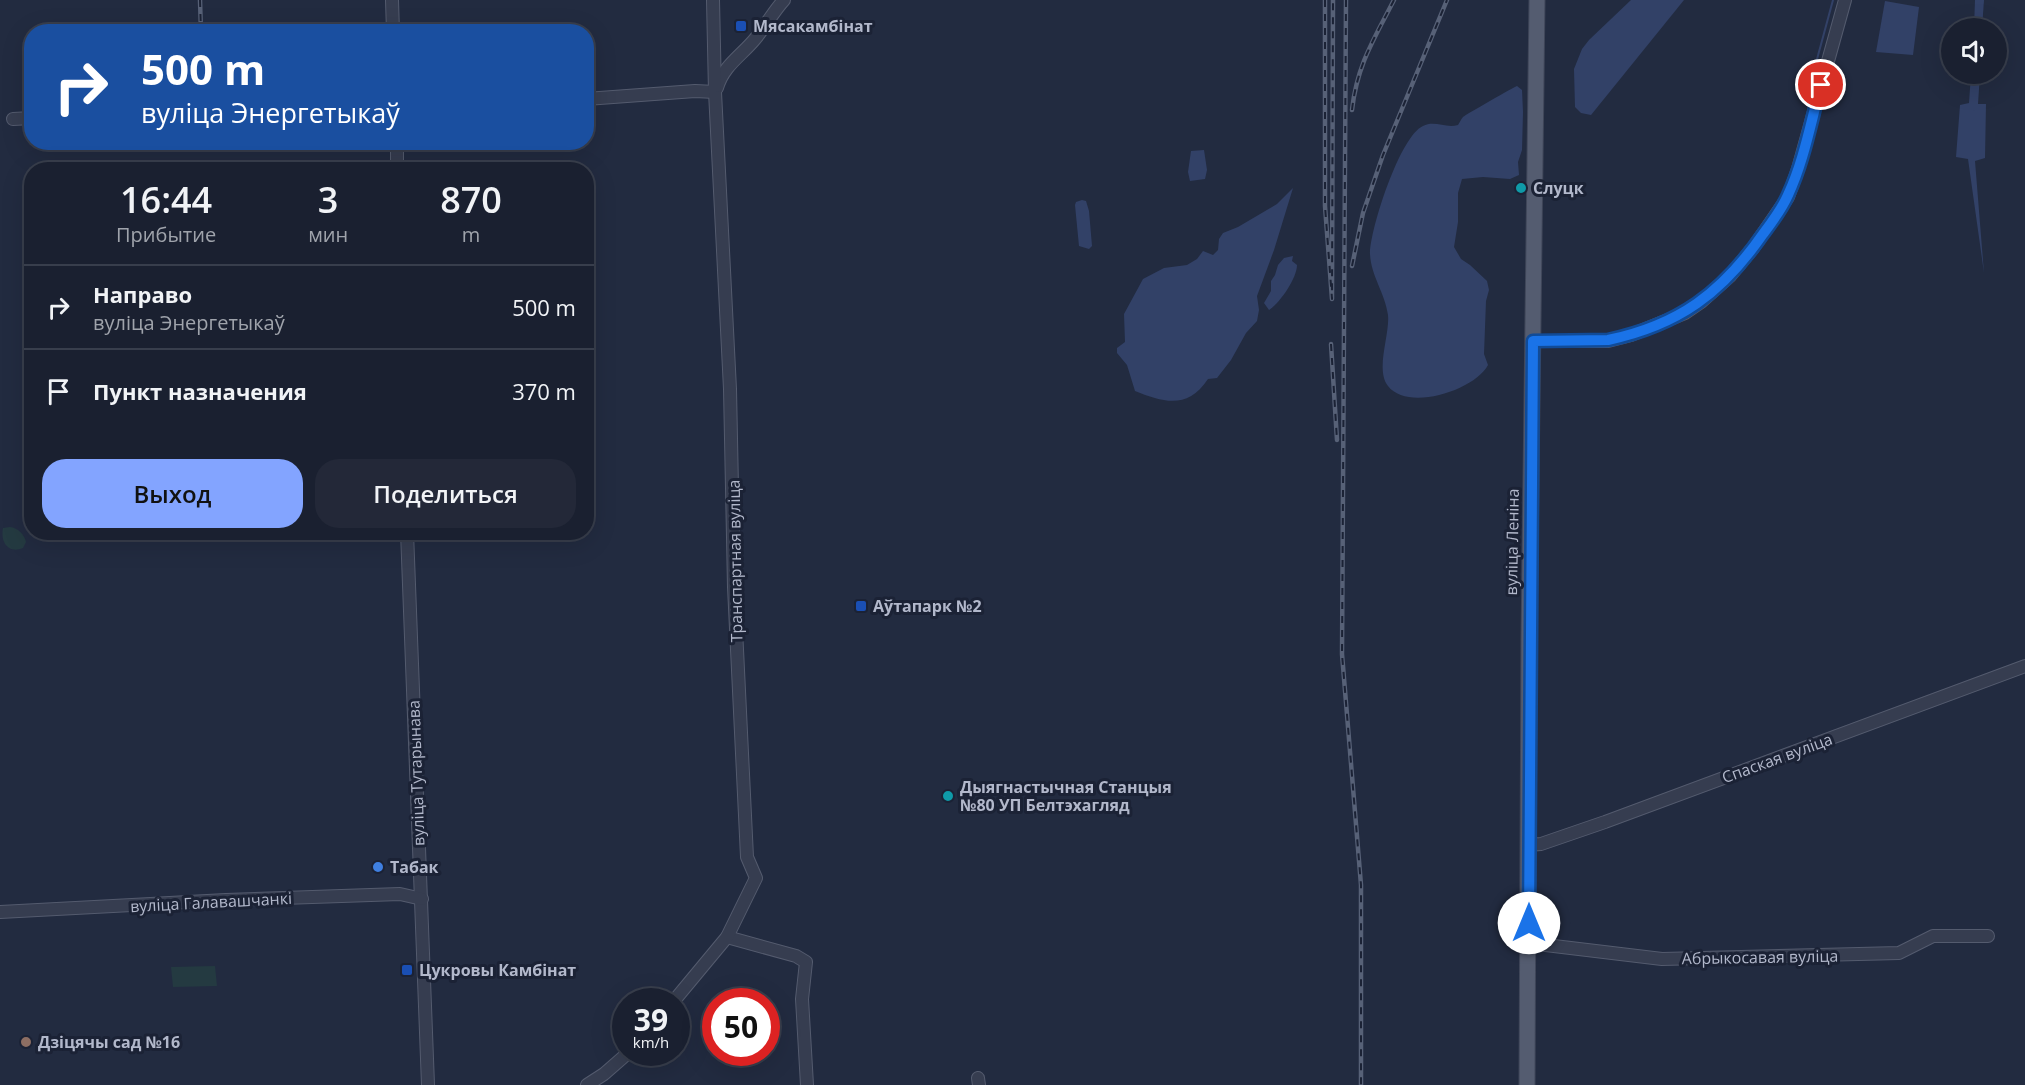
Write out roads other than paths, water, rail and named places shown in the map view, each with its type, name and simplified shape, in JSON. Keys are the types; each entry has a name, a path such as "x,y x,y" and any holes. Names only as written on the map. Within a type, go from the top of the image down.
{"main road":[{"name":"вуліца Леніна","path":"1527,1085 1537,0"}],"street":[{"path":"392,0 393,24"},
{"name":"Транспартная вуліца","path":"685,988 727,937 756,878 747,857 734,587 730,389 715,92 713,0"},
{"path":"594,98 695,91 715,92 720,77 756,39 784,0"},
{"path":"1533,341 1608,340 1631,335 1685,313 1730,276 1753,248 1788,196 1798,169 1845,0"},
{"path":"13,119 24,118"},
{"name":"вуліца Тутарынава","path":"406,540 428,1085"},
{"name":"Спаская вуліца","path":"1528,845 1547,842 1605,822 2025,666"},
{"name":"вуліца Галавашчанкі","path":"0,912 226,900 400,894 422,899"},
{"name":"Абрыкосавая вуліца","path":"1529,943 1662,959 1899,953 1933,936 1988,936"},
{"path":"727,937 796,956 806,963 802,999 807,1085"},
{"path":"587,1085 613,1066"}],"water":[{"path":"1631,0 1684,0 1591,115 1581,113 1575,107 1574,69 1582,49"},
{"path":"1975,0 1984,0 1983,18 1974,18"},
{"path":"1885,1 1919,7 1913,55 1876,52"},
{"path":"1970,84 1979,84 1978,104 1986,104 1985,158 1975,161 1984,273 1968,159 1956,157 1960,105 1969,103"},
{"path":"1517,86 1522,90 1523,112 1522,150 1518,162 1519,175 1510,179 1483,177 1462,179 1458,193 1458,222 1454,247 1461,259 1487,281 1489,290 1486,301 1484,354 1488,365 1470,382 1441,395 1410,397 1398,394 1388,386 1384,379 1383,362 1388,315 1370,254 1375,225 1388,184 1405,147 1414,133 1423,126 1427,124 1458,125 1463,117"},
{"path":"1204,150 1207,170 1205,179 1190,181 1188,172 1191,151"},
{"path":"1293,188 1257,296 1259,310 1257,321 1246,333 1231,360 1217,378 1208,379 1192,395 1175,401 1135,391 1127,365 1117,353 1117,348 1125,342 1124,314 1143,279 1164,268 1187,265 1197,259 1203,251 1213,255 1218,250 1219,239 1223,233 1238,227 1277,204"},
{"path":"1086,201 1089,211 1092,246 1089,249 1079,246 1075,205 1076,202"},
{"path":"1293,256 1292,261 1297,265 1294,277 1283,296 1269,310 1264,303 1271,291 1271,281 1278,265 1284,258"}],"waterway":[{"path":"1813,74 1833,0"}],"railway":[{"path":"200,0 201,24"},
{"path":"1325,0 1325,206 1332,299 1333,0"},
{"path":"1346,0 1342,654 1361,885 1361,1085"},
{"path":"1352,110 1362,66 1394,0"},
{"path":"1352,266 1363,213 1383,155 1447,0"},
{"path":"1331,344 1337,440"}],"place":[{"name":"Мясакамбінат","path":"741,26"},
{"name":"Слуцк","path":"1521,188"},
{"name":"Аўтапарк №2","path":"861,606"},
{"name":"Дыягнастычная Станцыя №80 УП Белтэхагляд","path":"948,796"},
{"name":"Табак","path":"378,867"},
{"name":"Цукровы Камбінат","path":"407,970"},
{"name":"Дзіцячы сад №16","path":"26,1042"}]}
